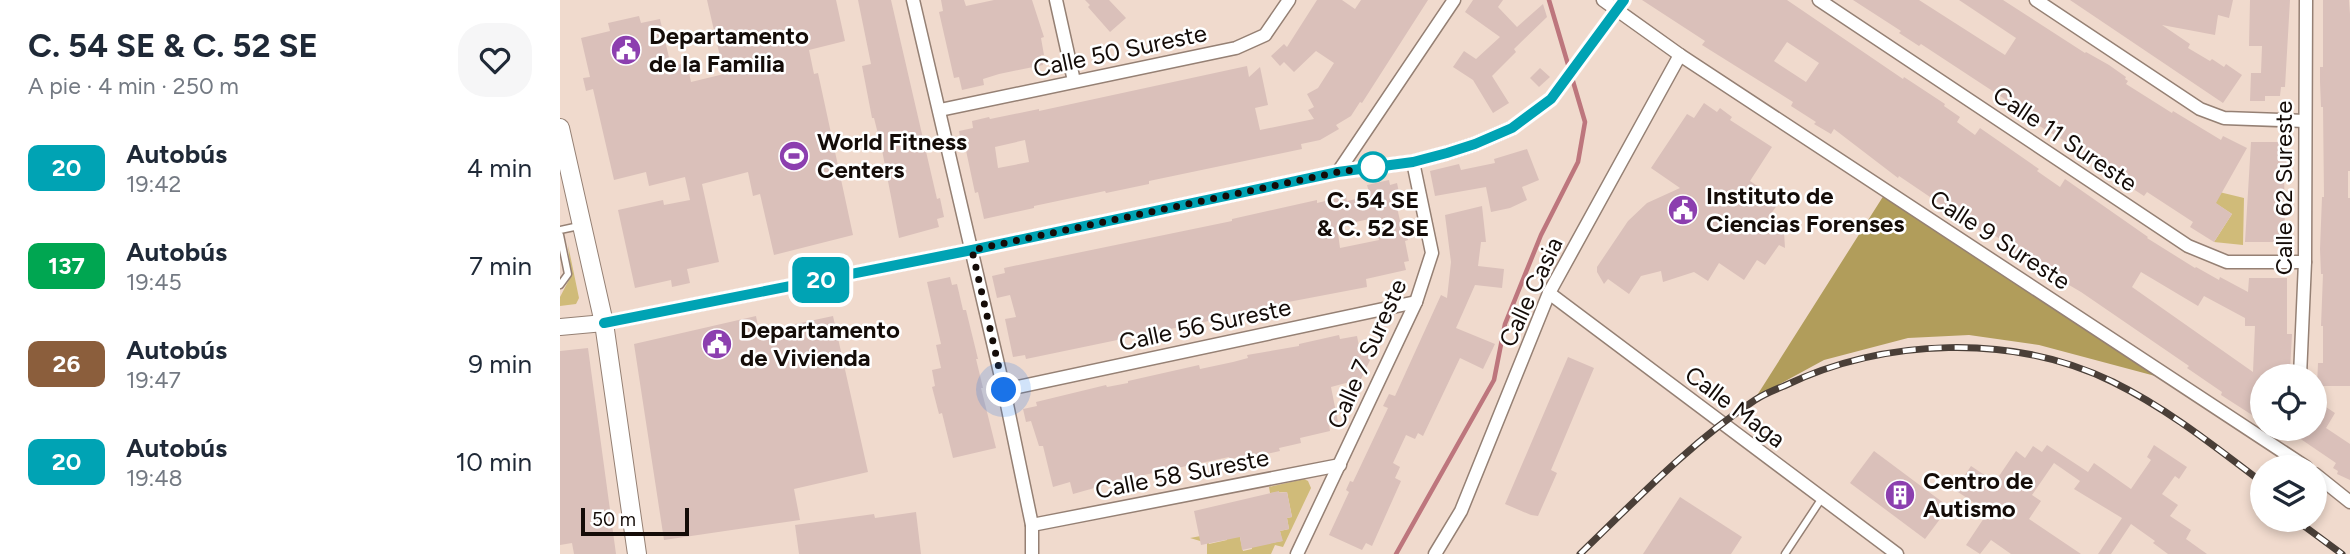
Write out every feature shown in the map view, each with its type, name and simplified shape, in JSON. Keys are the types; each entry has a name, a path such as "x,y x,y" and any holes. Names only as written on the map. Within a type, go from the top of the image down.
{"main road":[{"path":"560,128 604,323 637,554"}],"street":[{"path":"913,0 1004,390 1032,525 1032,554"},
{"path":"1055,0 1074,81"},
{"name":"Calle 50 Sureste","path":"940,110 1236,48 1265,35 1289,0"},
{"path":"1338,172 1454,0"},
{"name":"Calle 9 Sureste","path":"1602,0 1621,5 1680,55 2250,422"},
{"name":"Calle 11 Sureste","path":"1819,0 2188,246 2227,261 2305,261"},
{"path":"2036,0 2200,109 2224,118 2305,121"},
{"name":"Calle 62 Sureste","path":"2301,364 2305,261 2306,0"},
{"path":"560,327 604,323 972,250 1338,172 1413,162 1475,144 1512,128 1551,99 1621,5"},
{"name":"Calle Casia","path":"1435,554 1461,511 1549,293 1680,55"},
{"name":"Calle 7 Sureste","path":"1297,554 1416,302 1432,253 1413,162"},
{"name":"Calle Maga","path":"1549,293 1897,554"},
{"name":"Calle 56 Sureste","path":"1004,390 1416,302"},
{"name":"Calle 9 Sureste","path":"2276,441 2292,455"},
{"name":"Calle 58 Sureste","path":"1032,525 1340,465"},
{"path":"2327,484 2350,502"}],"lane":[{"path":"560,230 581,226"},
{"path":"560,235 568,274 560,285"},
{"path":"1784,554 1822,498"}],"shaded area":[{"path":"2211,190 2244,198 2243,245 2214,242 2232,214 2206,197"},
{"path":"1884,195 2159,377 2039,345 1969,335 1908,338 1824,360 1756,397"},
{"path":"568,245 579,298 576,304 560,306 560,297 571,276"},
{"path":"1304,479 1311,488 1283,547 1275,545 1271,554 1207,554 1207,543 1190,538 1206,535 1209,544 1227,540 1225,531 1238,529 1243,551 1252,549 1249,535 1271,543 1282,541 1280,531 1289,529 1287,518 1292,517 1287,492 1270,493 1269,487"}],"building":[{"path":"707,0 836,0 845,41 809,50 814,74 818,73 853,235 774,255 760,194 753,196 748,172 702,184 719,262 687,269 690,283 672,287 671,280 635,288 618,210 663,200 664,205 690,200 685,177 649,186 646,172 614,180 593,89 586,91 583,78 590,77 581,38 610,31 608,23 639,16 641,23 660,19 671,66 687,63 691,82 724,74"},
{"path":"858,0 891,0 937,199 940,198 944,217 937,219 939,227 899,238 862,66 871,64"},
{"path":"941,0 964,0 966,6 994,0 1032,0 1044,37 1041,38 1043,65 999,74 983,79 984,85 962,90 959,77 954,78 939,12 943,11"},
{"path":"1085,0 1109,0 1126,18 1110,32"},
{"path":"1317,0 1342,0 1355,9 1361,0 1428,0 1362,103 1360,102 1351,116 1336,125 1339,129 1320,140 1301,144 1302,149 984,219 959,131 973,128 972,121 1039,111 1247,66 1249,77 1260,67 1268,105 1255,108 1260,130 1314,119 1308,110 1314,107 1307,94 1318,88 1334,63 1316,51 1294,72 1284,62 1280,66 1271,56 1284,44 1287,47","holes":["1025,140 1029,162 998,168 995,147"]},
{"path":"1473,0 1503,0 1498,7 1517,27 1543,4 1547,17 1514,49 1516,52 1492,76 1509,103 1493,113 1473,80 1453,67 1464,51 1476,59 1500,37 1465,12"},
{"path":"1642,0 1787,0 1903,79 1904,77 1945,104 1944,106 1960,117 1957,122 1975,135 1980,128 2060,187 2065,179 2147,238 2195,268 2219,280 2220,277 2248,292 2249,278 2287,278 2287,334 2292,334 2290,364 2253,364 2255,326 2245,326 2245,318 2204,296 2198,306 2141,272 2132,287 2250,370 2250,414 2221,395 2222,392 2187,368 2189,366 2081,292 2013,252 2015,249 1994,235 1992,239 1899,176 1898,178 1834,129 1831,134 1814,124 1816,122 1791,106 1793,102 1702,45 1705,41","holes":["1787,42 1819,63 1806,82 1774,61"]},
{"path":"1853,0 1919,0 2005,55 2016,38 1959,0 2003,0 2085,53 2109,65 2126,77 2126,84 2172,113 2173,111 2221,140 2223,136 2247,148 2216,203 2232,214 2214,242 2190,227 2193,222 2147,192 2144,196 2124,183 2125,181 2087,154 2036,124 2038,121 1921,44 1919,46 1899,33 1901,31"},
{"path":"2070,0 2233,0 2229,18 2218,15 2215,35 2162,25 2190,44 2188,48 2224,67 2226,64 2242,75 2223,103"},
{"path":"2250,0 2290,0 2285,87 2281,87 2280,96 2265,96 2265,101 2250,101 2251,73 2261,73 2262,46 2249,46"},
{"path":"2323,0 2349,0 2350,386 2327,386 2327,364 2318,364 2323,363 2323,274 2320,249 2324,197 2320,67 2323,67"},
{"path":"1540,68 1550,77 1539,87 1530,78"},
{"path":"1704,103 1717,112 1720,108 1732,117 1730,120 1772,147 1750,181 1780,201 1768,218 1784,232 1785,248 1779,245 1765,265 1757,260 1744,280 1719,263 1708,281 1694,272 1663,282 1661,271 1641,276 1629,294 1608,279 1604,284 1597,267 1628,221 1647,203 1680,188 1651,168 1687,114 1694,118"},
{"path":"2251,142 2287,142 2284,165 2285,239 2281,242 2245,242"},
{"path":"1527,149 1539,180 1522,187 1527,200 1510,208 1491,212 1486,187 1435,196 1430,171 1459,164 1461,170 1495,163 1494,159"},
{"path":"1389,180 1390,185 1397,183 1401,202 1396,203 1408,240 1405,241 1409,261 1404,262 1406,270 1366,279 1367,287 1268,306 1223,320 1026,359 1025,355 1013,357 1005,319 1016,317 1010,295 997,298 992,276 1005,273 1004,268 1232,221 1317,200 1317,203 1346,196 1347,201 1370,196 1367,185","holes":["1374,218 1379,240 1340,248 1337,226"]},
{"path":"1482,206 1486,242 1481,242 1478,266 1504,269 1502,288 1475,285 1456,328 1495,344 1483,369 1460,358 1423,436 1418,433 1415,439 1406,435 1393,463 1400,467 1395,478 1401,481 1372,546 1366,543 1362,550 1329,535 1349,492 1346,490 1350,481 1353,482 1388,408 1383,406 1389,394 1395,396 1441,295 1447,298 1451,262 1445,215"},
{"path":"950,277 952,285 957,284 963,310 966,310 996,448 953,458 942,413 939,414 932,387 935,386 932,370 941,368 936,345 941,344 927,282"},
{"path":"756,316 759,332 833,316 868,472 794,489 800,520 664,540 634,344"},
{"path":"1339,335 1340,339 1357,336 1361,356 1373,354 1361,379 1331,387 1338,422 1329,424 1330,431 1300,438 1301,443 1279,448 1280,451 1253,457 1253,454 1230,459 1229,457 1130,478 1073,494 1070,482 1053,487 1043,446 1039,446 1031,421 1026,422 1023,409 1037,406 1036,402 1199,365 1200,369 1233,362 1248,358 1247,355 1299,346"},
{"path":"588,348 616,554 574,554 572,543 560,545 560,351"},
{"path":"1568,357 1594,368 1551,470 1557,473 1538,516 1531,515 1505,504"},
{"path":"2327,408 2335,413 2327,426"},
{"path":"2327,429 2350,444 2350,480 2337,474 2338,471 2333,468 2336,463 2304,441 2327,441"},
{"path":"2047,445 2088,472 2094,463 2131,489 2151,460 2147,457 2154,445 2187,467 2179,479 2175,476 2162,494 2178,505 2170,516 2191,530 2186,539 2207,554 2168,554 2131,524 2111,554 2098,554 2122,518 2074,489 2080,481 2054,463 2032,495 2041,501 2029,519 2081,554 2011,554 1991,540 1980,554 1966,545 1988,512 1955,490 1971,466 1995,482 2016,451 2025,458 2033,446 2042,452"},
{"name":"Centro de Autismo","path":"1874,451 1949,507 1925,539 1850,483"},
{"path":"1279,491 1287,492 1292,517 1287,518 1289,529 1280,531 1283,541 1242,550 1240,537 1201,545 1194,511"},
{"path":"1680,497 1742,537 1731,554 1643,554"},
{"path":"916,512 921,554 799,554 795,525 874,514 875,518"}],"waterway":[{"path":"1396,554 1494,380 1505,324 1541,235 1578,162 1585,122 1549,0"}],"railway":[{"path":"1580,554 1686,453 1758,398 1823,370 1864,358 1906,351 1991,349 2033,355 2074,366 2113,382 2153,404 2250,473"},
{"path":"2312,532 2342,554"}],"bus line":[{"name":"20","path":"604,323 972,250 1338,172 1413,162 1447,153 1512,128 1551,99 1624,0"}],"place":[{"name":"Departamento de la Familia","path":"626,50"},
{"name":"World Fitness Centers","path":"794,156"},
{"name":"C. 54 SE & C. 52 SE","path":"1373,167"},
{"name":"Instituto de Ciencias Forenses","path":"1683,210"},
{"name":"Departamento de Vivienda","path":"717,344"},
{"name":"Centro de Autismo","path":"1900,495"}],"route":[{"path":"1004,390 972,250 1338,172 1373,167"}]}
